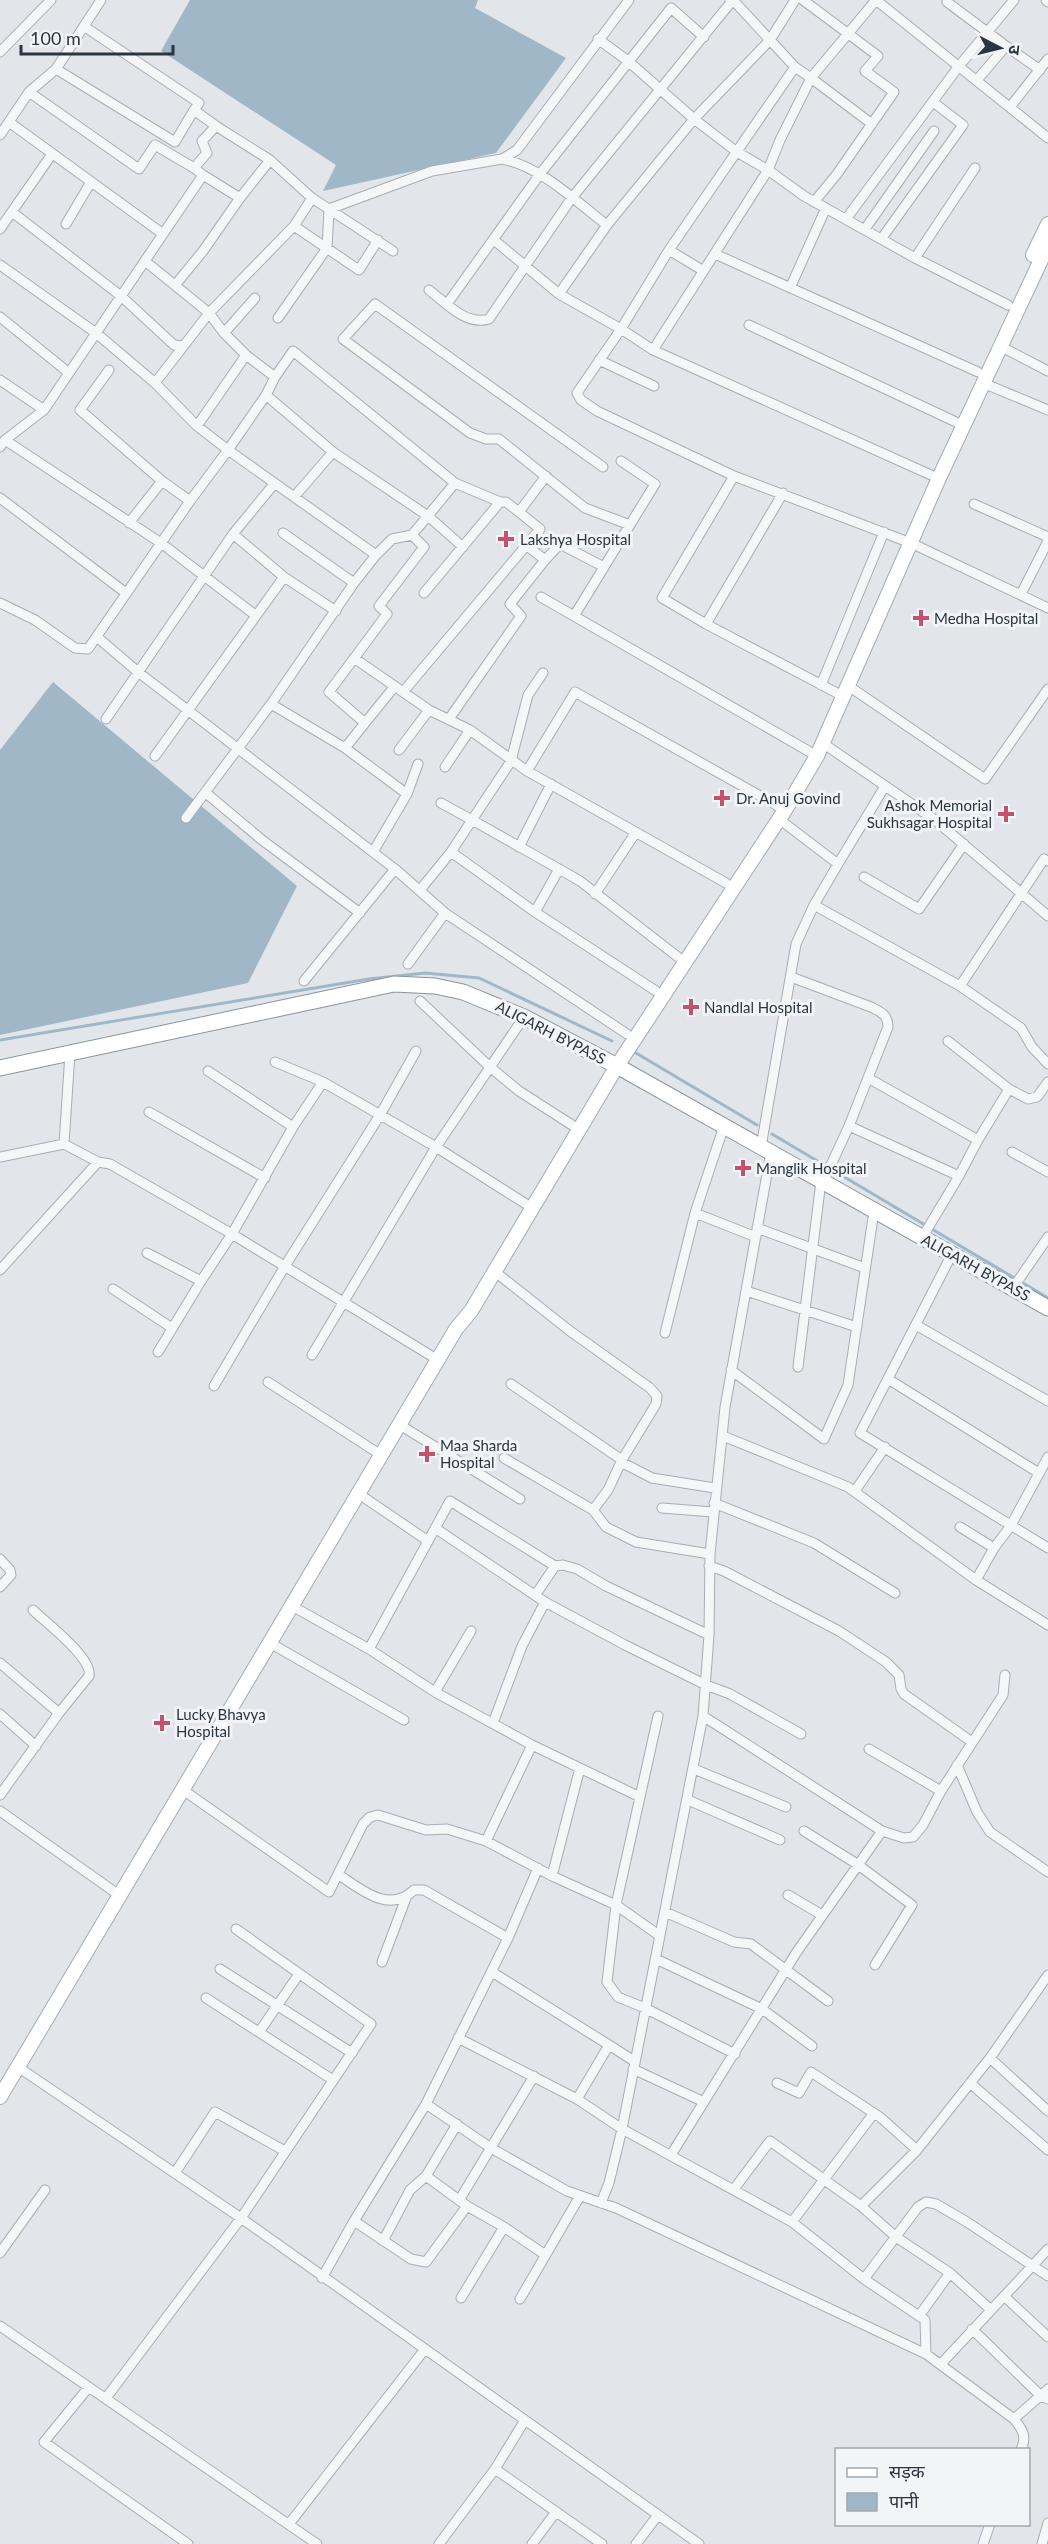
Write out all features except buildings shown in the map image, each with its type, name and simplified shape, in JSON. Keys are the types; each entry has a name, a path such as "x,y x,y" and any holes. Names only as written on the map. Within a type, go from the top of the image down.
{"highway":[{"name":"ALIGARH BYPASS","path":"0,1068 394,984 435,986 463,992 524,1017 823,1179 874,1210 926,1232 952,1254 1017,1283 1048,1308"}],"main road":[{"path":"817,751 837,693 980,378 1008,305 1048,224"},
{"path":"980,378 1000,346 1048,245"},
{"path":"456,1329 464,1307 572,1125 817,751 850,687 931,475 962,416"},
{"path":"2,2088 18,2067 456,1329 471,1311 614,1064 627,1035 726,883 741,868"}],"street":[{"path":"0,52 51,0"},
{"path":"329,209 432,171 502,159 517,150 629,0"},
{"path":"663,0 704,37"},
{"path":"429,290 470,320 479,322 489,319 523,265 571,199 732,0 795,67 872,124"},
{"path":"559,294 608,225 694,119 770,40 795,0"},
{"path":"803,0 878,56 865,71 894,92 814,202"},
{"path":"653,350 768,170 780,140 811,78 876,0 1048,138"},
{"path":"846,219 959,66 1014,0"},
{"path":"0,135 28,92 56,69 85,27 97,1"},
{"path":"946,1 1040,70"},
{"path":"447,304 540,174 671,8"},
{"path":"56,69 175,142 199,103 85,27"},
{"path":"598,39 628,61 694,119 737,152 814,202 915,258 1008,305"},
{"path":"977,80 1006,46"},
{"path":"1010,107 1048,59"},
{"path":"795,67 669,250 621,329 577,393 581,400 597,411 734,476 884,532 1048,608"},
{"path":"28,92 139,169 155,146 240,198"},
{"path":"882,238 963,125 933,102"},
{"path":"194,110 270,160 312,198 393,251"},
{"path":"9,122 163,234"},
{"path":"194,168 207,153 202,141 216,126"},
{"path":"865,229 934,131"},
{"path":"0,229 52,154"},
{"path":"502,159 519,163 540,174 608,225"},
{"path":"176,284 270,160"},
{"path":"915,258 975,168"},
{"path":"203,176 44,410 2,443 161,543 255,615"},
{"path":"66,224 91,182"},
{"path":"155,383 209,313 294,226 312,198"},
{"path":"790,288 826,208"},
{"path":"278,318 327,248 329,209"},
{"path":"12,212 121,296 174,345 183,346"},
{"path":"294,226 359,270 378,240"},
{"path":"494,240 559,294 653,350 931,475"},
{"path":"669,250 702,270"},
{"path":"715,254 1048,410"},
{"path":"145,261 209,313 224,333 246,355 275,377"},
{"path":"0,265 96,333 155,383 197,426 228,450 376,555"},
{"path":"224,333 255,298"},
{"path":"603,467 375,304 343,339 470,433 486,439 499,439 585,508 630,525"},
{"path":"0,317 69,373"},
{"path":"749,325 962,416"},
{"path":"1000,346 1048,371"},
{"path":"0,603 34,620 75,648 88,649 266,395 293,351 455,483 500,502 506,502 540,529 345,748"},
{"path":"197,426 246,355"},
{"path":"599,360 654,386"},
{"path":"109,370 80,410 162,481 190,501"},
{"path":"0,380 44,410"},
{"path":"266,395 333,452 428,516 463,547"},
{"path":"294,497 333,452"},
{"path":"574,616 655,484 621,460"},
{"path":"519,512 546,476"},
{"path":"734,476 662,598 706,624 837,693"},
{"path":"129,523 162,481"},
{"path":"186,818 376,555 392,539 412,535 455,483"},
{"path":"105,719 233,534 274,484"},
{"path":"706,624 783,493"},
{"path":"0,498 126,593"},
{"path":"424,593 500,502"},
{"path":"975,504 1048,539 1022,594"},
{"path":"821,685 884,532"},
{"path":"284,533 354,583"},
{"path":"233,534 284,577 336,611"},
{"path":"365,723 329,692 387,614 379,606 424,547 412,535"},
{"path":"449,719 521,616 510,604 560,544 604,567"},
{"path":"526,545 545,560"},
{"path":"155,756 284,577"},
{"path":"542,597 817,751 885,786 964,844 1048,916"},
{"path":"97,637 138,672 395,869 445,913 627,1035"},
{"path":"354,658 429,710 470,730 527,771 726,883"},
{"path":"420,890 451,852 511,761 528,695 543,673"},
{"path":"850,687 985,779 1048,689"},
{"path":"527,771 574,692 778,812 838,864"},
{"path":"270,704 345,748 407,794"},
{"path":"399,750 429,710"},
{"path":"445,767 470,730"},
{"path":"373,852 407,794 418,764"},
{"path":"519,847 551,784"},
{"path":"601,2203 609,2183 622,2129 703,1716 709,1635 709,1566 715,1488 725,1407 756,1233 796,944 814,905 885,786"},
{"path":"206,793 262,840 360,913"},
{"path":"441,803 580,881 678,957"},
{"path":"595,894 636,832"},
{"path":"864,877 919,909 964,844"},
{"path":"451,852 535,912 656,992"},
{"path":"960,986 1020,892 1047,857"},
{"path":"304,981 395,869"},
{"path":"535,912 559,869"},
{"path":"814,905 960,986 1021,1028 1032,1047 1048,1064"},
{"path":"408,964 445,913"},
{"path":"791,977 871,1007 884,1013 888,1019 888,1027 849,1126 823,1179 798,1367"},
{"path":"420,1001 519,1091 572,1125"},
{"path":"312,1355 436,1147 524,1017"},
{"path":"948,1041 1009,1089 1028,1099 1037,1097 1048,1082"},
{"path":"214,1386 285,1266 380,1115 416,1051"},
{"path":"64,1144 70,1053"},
{"path":"275,1062 323,1082 436,1147 525,1204"},
{"path":"208,1071 293,1127"},
{"path":"868,1078 978,1140"},
{"path":"158,1352 232,1234 293,1127 323,1082"},
{"path":"926,1232 1009,1089"},
{"path":"149,1113 265,1178"},
{"path":"665,1332 695,1214 724,1126"},
{"path":"849,1126 958,1176"},
{"path":"0,1157 64,1144 98,1162 110,1164 232,1234 438,1360"},
{"path":"1012,1152 1048,1172"},
{"path":"0,1270 98,1162"},
{"path":"731,1370 824,1439 848,1385 874,1210"},
{"path":"695,1214 812,1249 866,1268"},
{"path":"1017,1283 1048,1237"},
{"path":"147,1252 201,1281"},
{"path":"952,1254 860,1433 1010,1527 1048,1548"},
{"path":"494,1271 570,1331 650,1388 657,1396 656,1404 621,1461 608,1490 593,1509"},
{"path":"113,1289 172,1328"},
{"path":"746,1291 857,1327"},
{"path":"916,1325 1048,1401"},
{"path":"888,1379 1039,1473"},
{"path":"268,1382 381,1455"},
{"path":"511,1384 621,1461 652,1478 715,1488"},
{"path":"400,1425 520,1499"},
{"path":"723,1436 855,1491 976,1580 1048,1625"},
{"path":"855,1491 885,1448"},
{"path":"504,1458 593,1509 606,1527 636,1542 710,1554"},
{"path":"976,1580 994,1548 1010,1527 1047,1461"},
{"path":"359,1494 428,1541"},
{"path":"369,1649 450,1501 555,1566 563,1565 578,1569 606,1586 709,1635"},
{"path":"662,1508 714,1508 814,1543 895,1593"},
{"path":"960,1527 994,1548"},
{"path":"435,1528 545,1602 625,1645 706,1685 730,1694 801,1734"},
{"path":"0,1559 10,1570 10,1575 0,1587"},
{"path":"536,1594 555,1566"},
{"path":"709,1566 724,1571 839,1631 886,1662 899,1675 904,1694 972,1742"},
{"path":"494,1723 522,1646 545,1602"},
{"path":"292,1606 369,1649 435,1692 532,1745 640,1797"},
{"path":"0,1795 89,1676 90,1671 88,1664 77,1651 33,1610"},
{"path":"435,1692 471,1631"},
{"path":"270,1643 405,1720"},
{"path":"0,1663 60,1713"},
{"path":"703,1716 882,1831 904,1838 914,1837 957,1765 1003,1695 1005,1675"},
{"path":"0,1714 36,1746"},
{"path":"658,1716 616,1905 608,1982 618,1997 645,2008 735,2054"},
{"path":"486,1841 532,1745"},
{"path":"869,1749 941,1791"},
{"path":"957,1765 977,1812 990,1832 1048,1872"},
{"path":"552,1876 580,1768"},
{"path":"694,1769 786,1806"},
{"path":"183,1790 329,1892 363,1824 369,1817 378,1815 426,1830 447,1829 486,1841 552,1876 616,1905 660,1936"},
{"path":"688,1800 780,1840"},
{"path":"0,1811 119,1894"},
{"path":"804,1831 857,1863 912,1905 875,1965"},
{"path":"671,2155 786,1970 857,1863 882,1831"},
{"path":"322,2278 426,2104 492,1972 538,1868"},
{"path":"339,1875 368,1894 396,1902 406,1898 414,1890 424,1890 508,1938"},
{"path":"788,1895 822,1916"},
{"path":"382,1962 406,1898"},
{"path":"665,1912 734,1941 751,1944 828,2001"},
{"path":"106,2398 241,2218 372,2024 236,1929"},
{"path":"656,1959 762,2009 813,2046"},
{"path":"220,1969 352,2053"},
{"path":"492,1972 609,2045 634,2065 704,2102"},
{"path":"259,2032 300,1974"},
{"path":"861,2206 916,2150 990,2058 1048,1975"},
{"path":"206,1998 333,2080"},
{"path":"458,2038 577,2099 622,2129 792,2222 864,2279 925,2320 926,2354"},
{"path":"577,2099 609,2045"},
{"path":"990,2058 1048,2111"},
{"path":"18,2067 241,2218 322,2278 699,2544"},
{"path":"777,2083 799,2093 811,2072 874,2113 916,2150"},
{"path":"354,2222 411,2259 426,2262 463,2203 490,2148 534,2076"},
{"path":"970,2083 1048,2150"},
{"path":"426,2104 490,2148 580,2196 616,2208 926,2354 1014,2419 1023,2429 1025,2440 1022,2448"},
{"path":"175,2173 215,2112 285,2151"},
{"path":"792,2222 874,2113"},
{"path":"383,2241 410,2190 426,2176 457,2124"},
{"path":"734,2189 771,2140 861,2206 896,2237 950,2273 990,2309"},
{"path":"426,2176 463,2203 544,2254"},
{"path":"0,2253 45,2190"},
{"path":"520,2299 544,2254 580,2196"},
{"path":"864,2279 918,2207 926,2202 948,2211 1048,2276"},
{"path":"461,2298 504,2227"},
{"path":"941,2364 1048,2249"},
{"path":"919,2316 950,2273"},
{"path":"1004,2296 1048,2337"},
{"path":"0,2326 317,2544"},
{"path":"972,2330 1046,2395 1014,2419"},
{"path":"289,2524 425,2349"},
{"path":"88,2388 44,2442 188,2544"},
{"path":"439,2544 495,2469 525,2420"},
{"path":"495,2469 602,2544"},
{"path":"532,2544 556,2512"},
{"path":"636,2544 658,2515"},
{"path":"1042,2544 1048,2523"},
{"path":"983,2544 989,2526"}],"water":[{"path":"190,0 478,0 475,8 566,58 496,153 323,191 336,165 161,51"},
{"path":"53,682 297,886 248,983 0,1035 0,750"}],"waterway":[{"path":"0,1040 369,979 425,973 479,978 612,1041"},
{"path":"636,1053 757,1125"},
{"path":"772,1134 1048,1298"}],"place":[{"name":"Lakshya Hospital","path":"506,539"},
{"name":"Medha Hospital","path":"921,618"},
{"name":"Dr. Anuj Govind","path":"722,798"},
{"name":"Ashok Memorial Sukhsagar Hospital","path":"1006,814"},
{"name":"Nandlal Hospital","path":"691,1007"},
{"name":"Manglik Hospital","path":"743,1168"},
{"name":"Maa Sharda Hospital","path":"427,1454"},
{"name":"Lucky Bhavya Hospital","path":"162,1723"}]}
